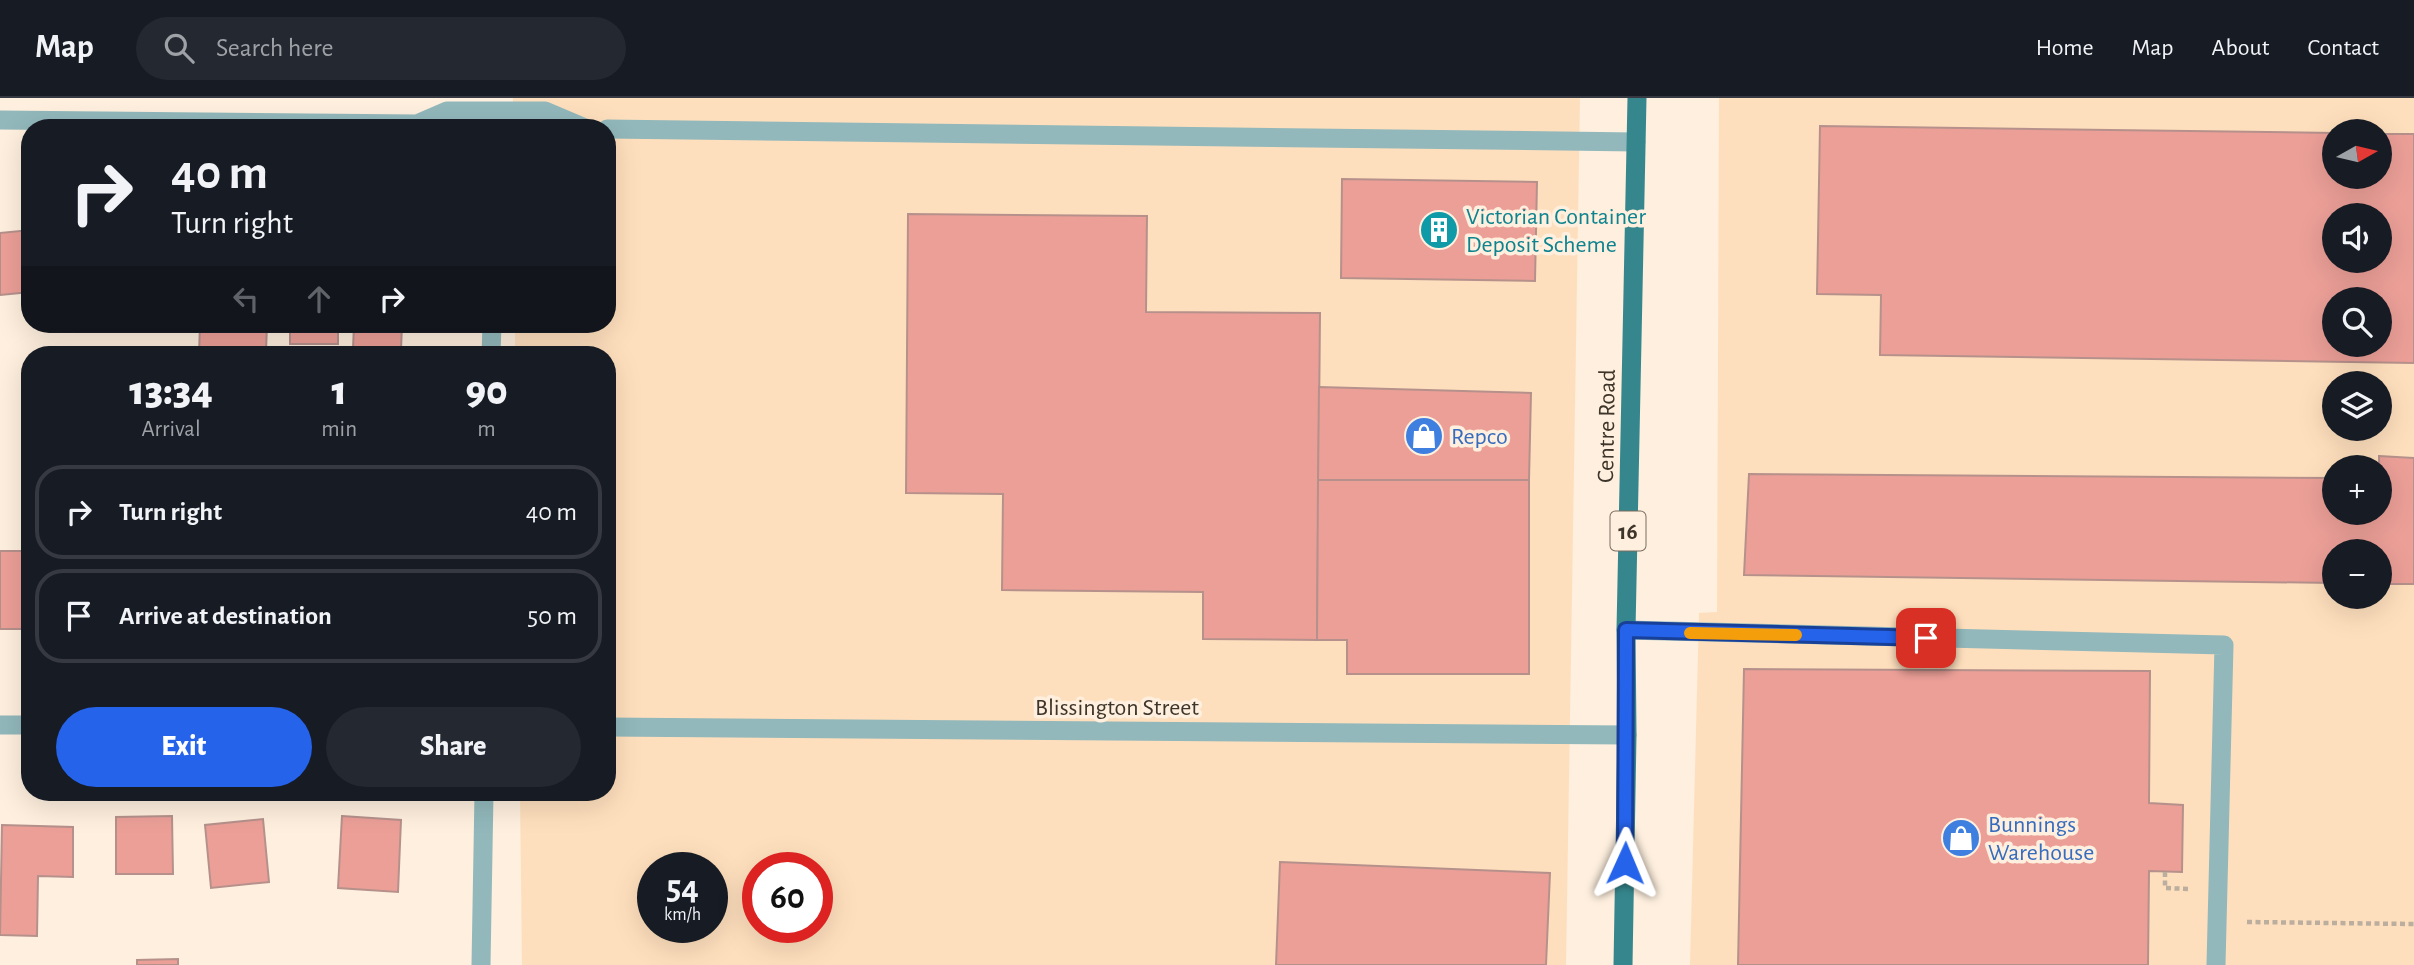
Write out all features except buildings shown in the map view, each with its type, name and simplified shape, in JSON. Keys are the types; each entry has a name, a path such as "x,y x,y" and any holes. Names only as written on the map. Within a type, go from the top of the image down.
{"main road":[{"name":"Centre Road","path":"1623,965 1626,630 1637,98"}],"street":[{"path":"434,119 447,111 545,111 564,119"},
{"path":"0,121 21,121"},
{"path":"616,129 1636,142"},
{"path":"1626,630 2224,645 2216,965"},
{"path":"0,725 21,725"},
{"name":"Blissington Street","path":"616,727 1627,735"},
{"path":"481,965 484,801"}],"path":[{"path":"2165,872 2165,888 2217,890"},
{"path":"2241,922 2414,925"}],"shaded area":[{"path":"513,98 1580,98 1566,965 522,965 520,801 616,801 616,346 515,346 515,333 616,333 616,119 513,119"},
{"path":"1719,98 2414,98 2414,965 1690,965 1699,613 1717,612"}],"slow traffic":[{"path":"1690,633 1796,635"}],"place":[{"name":"Victorian Container Deposit Scheme","path":"1439,230"},
{"name":"Repco","path":"1424,436"},
{"name":"Bunnings Warehouse","path":"1961,838"}],"route":[{"path":"1625,863 1626,630 1926,638"}]}
